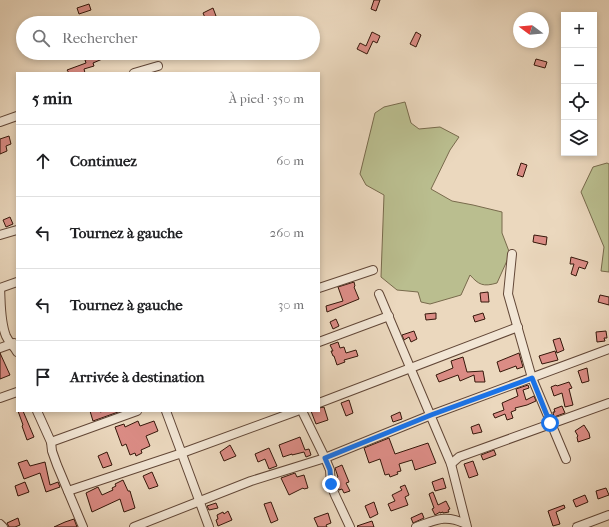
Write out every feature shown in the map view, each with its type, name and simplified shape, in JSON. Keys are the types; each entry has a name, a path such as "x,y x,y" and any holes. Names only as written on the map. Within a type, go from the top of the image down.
{"street":[{"path":"137,72 158,66"},
{"path":"0,122 16,116"},
{"path":"0,235 16,230"},
{"path":"512,254 508,294 532,378 566,460"},
{"path":"320,288 373,270"},
{"path":"0,348 14,343 5,335 2,321 0,288 16,282"},
{"path":"379,294 451,464 466,526"},
{"path":"320,342 389,316"},
{"path":"320,403 518,327"},
{"path":"134,527 251,482 325,458 431,415 609,349"},
{"path":"0,398 16,392"},
{"path":"451,464 460,457 550,423 609,403"},
{"path":"37,412 51,442 57,465 83,527"},
{"path":"51,442 134,412"},
{"path":"166,412 209,527"},
{"path":"68,490 182,453 294,412"},
{"path":"302,412 330,470 331,484 350,527"},
{"path":"576,527 609,514"},
{"path":"416,527 446,518 452,519 466,526"},
{"path":"0,524 3,527"}],"green space":[{"path":"405,102 411,123 419,129 440,127 459,137 450,150 431,189 452,201 502,212 502,233 510,254 497,283 485,285 476,281 470,275 461,295 430,304 421,302 418,292 397,290 381,277 384,195 366,185 360,174 375,113 384,107"},
{"path":"607,163 609,164 609,272 601,271 604,247 581,192 593,167"}],"building":[{"path":"374,0 380,0 376,11 371,9"},
{"path":"89,4 91,10 79,14 77,8"},
{"path":"213,8 216,16 204,16 203,13"},
{"path":"372,32 380,36 377,43 373,41 367,54 357,49 360,43 366,46"},
{"path":"416,32 421,35 416,47 410,44"},
{"path":"536,59 547,62 545,68 534,65"},
{"path":"85,60 100,60 93,63 94,66 84,69 85,72 68,72 67,70 86,63"},
{"path":"9,136 11,144 6,146 7,151 0,154 0,139"},
{"path":"521,163 527,165 523,177 517,175"},
{"path":"10,217 13,224 6,227 3,220"},
{"path":"534,235 547,237 546,245 533,242"},
{"path":"571,257 588,262 585,269 579,267 576,276 571,274 574,264 570,264"},
{"path":"354,282 354,287 359,299 327,312 326,306 343,301 338,287"},
{"path":"488,292 489,302 481,302 480,293"},
{"path":"600,295 609,297 609,305 598,302"},
{"path":"436,313 436,319 426,320 425,314"},
{"path":"483,313 485,319 475,322 473,316"},
{"path":"336,319 339,326 333,329 330,322"},
{"path":"414,331 417,339 411,342 409,337 404,340 402,335"},
{"path":"606,331 607,338 604,338 605,341 597,342 596,332"},
{"path":"560,338 564,350 557,353 553,340"},
{"path":"338,342 340,348 344,347 346,353 356,350 358,356 344,360 345,362 337,365 330,345"},
{"path":"555,351 558,360 542,364 539,356"},
{"path":"0,353 10,375 0,379"},
{"path":"519,353 523,367 517,369 516,366 500,372 497,362"},
{"path":"463,357 467,372 483,371 485,382 475,382 474,375 460,381 458,375 439,382 436,375 453,368 451,361"},
{"path":"587,368 589,381 582,383 578,371"},
{"path":"569,382 572,388 569,389 573,405 565,407 562,393 554,396 551,387"},
{"path":"528,385 529,388 523,390 526,400 534,396 536,401 515,408 516,410 511,412 513,418 507,420 505,414 495,418 493,414 504,410 502,403 518,396 516,389"},
{"path":"349,400 353,413 346,416 341,403"},
{"path":"562,406 565,413 554,417 554,409"},
{"path":"324,407 328,420 316,424 311,412 320,412 320,408"},
{"path":"18,412 23,412 34,437 27,440 22,426 23,425"},
{"path":"90,412 118,412 93,421"},
{"path":"400,412 402,419 393,422 391,416"},
{"path":"138,421 140,426 154,421 158,431 146,436 150,446 141,450 142,453 136,456 135,453 130,455 126,444 122,446 115,427 124,424 125,427"},
{"path":"479,424 482,432 473,434 471,427"},
{"path":"584,425 590,438 578,442 578,436 575,431"},
{"path":"300,437 305,450 309,449 311,455 306,457 304,452 283,457 279,445"},
{"path":"389,438 395,454 428,443 436,463 415,470 412,460 399,464 401,471 397,472 398,474 390,477 389,474 385,475 380,459 369,463 364,448"},
{"path":"230,445 236,456 224,461 220,452"},
{"path":"269,448 277,466 269,469 265,459 258,462 255,454"},
{"path":"494,450 496,455 483,460 481,455"},
{"path":"107,452 112,465 103,468 98,456"},
{"path":"27,460 30,466 45,462 50,485 58,482 60,487 46,492 40,473 24,479 18,463"},
{"path":"473,461 478,475 469,478 464,464"},
{"path":"342,465 349,482 346,483 350,491 344,493 342,489 339,490 336,484 336,478 338,477 335,468"},
{"path":"152,472 158,486 149,489 143,476"},
{"path":"295,473 297,477 304,475 308,488 303,488 289,495 281,478"},
{"path":"443,478 446,488 435,491 432,482"},
{"path":"123,480 128,491 130,491 135,508 124,512 120,499 92,512 86,493 98,487 102,495 113,490 112,488 116,486 115,484"},
{"path":"25,482 29,492 18,496 15,486"},
{"path":"405,485 409,495 405,497 408,505 391,511 388,504 395,501 392,495 402,490 400,487"},
{"path":"606,488 609,495 598,499 596,491"},
{"path":"433,492 438,505 446,501 450,509 448,510 449,512 440,512 435,515 432,509 434,508 429,494"},
{"path":"585,495 588,502 576,507 573,500"},
{"path":"271,502 278,520 271,523 264,504"},
{"path":"374,502 378,514 370,518 365,506"},
{"path":"216,503 218,508 209,510 207,506"},
{"path":"564,505 565,508 556,512 560,524 553,526 548,511"},
{"path":"228,511 232,520 218,526 216,520 218,519 217,515 223,512 224,514"},
{"path":"328,513 331,523 326,525 327,527 318,527 314,518"},
{"path":"422,513 424,518 413,523 411,518"},
{"path":"18,518 20,525 9,527 7,523"},
{"path":"74,519 77,527 54,527 65,522"},
{"path":"372,521 374,527 357,526"}],"route":[{"path":"331,484 330,470 325,458 431,415 532,378 550,423"}]}
